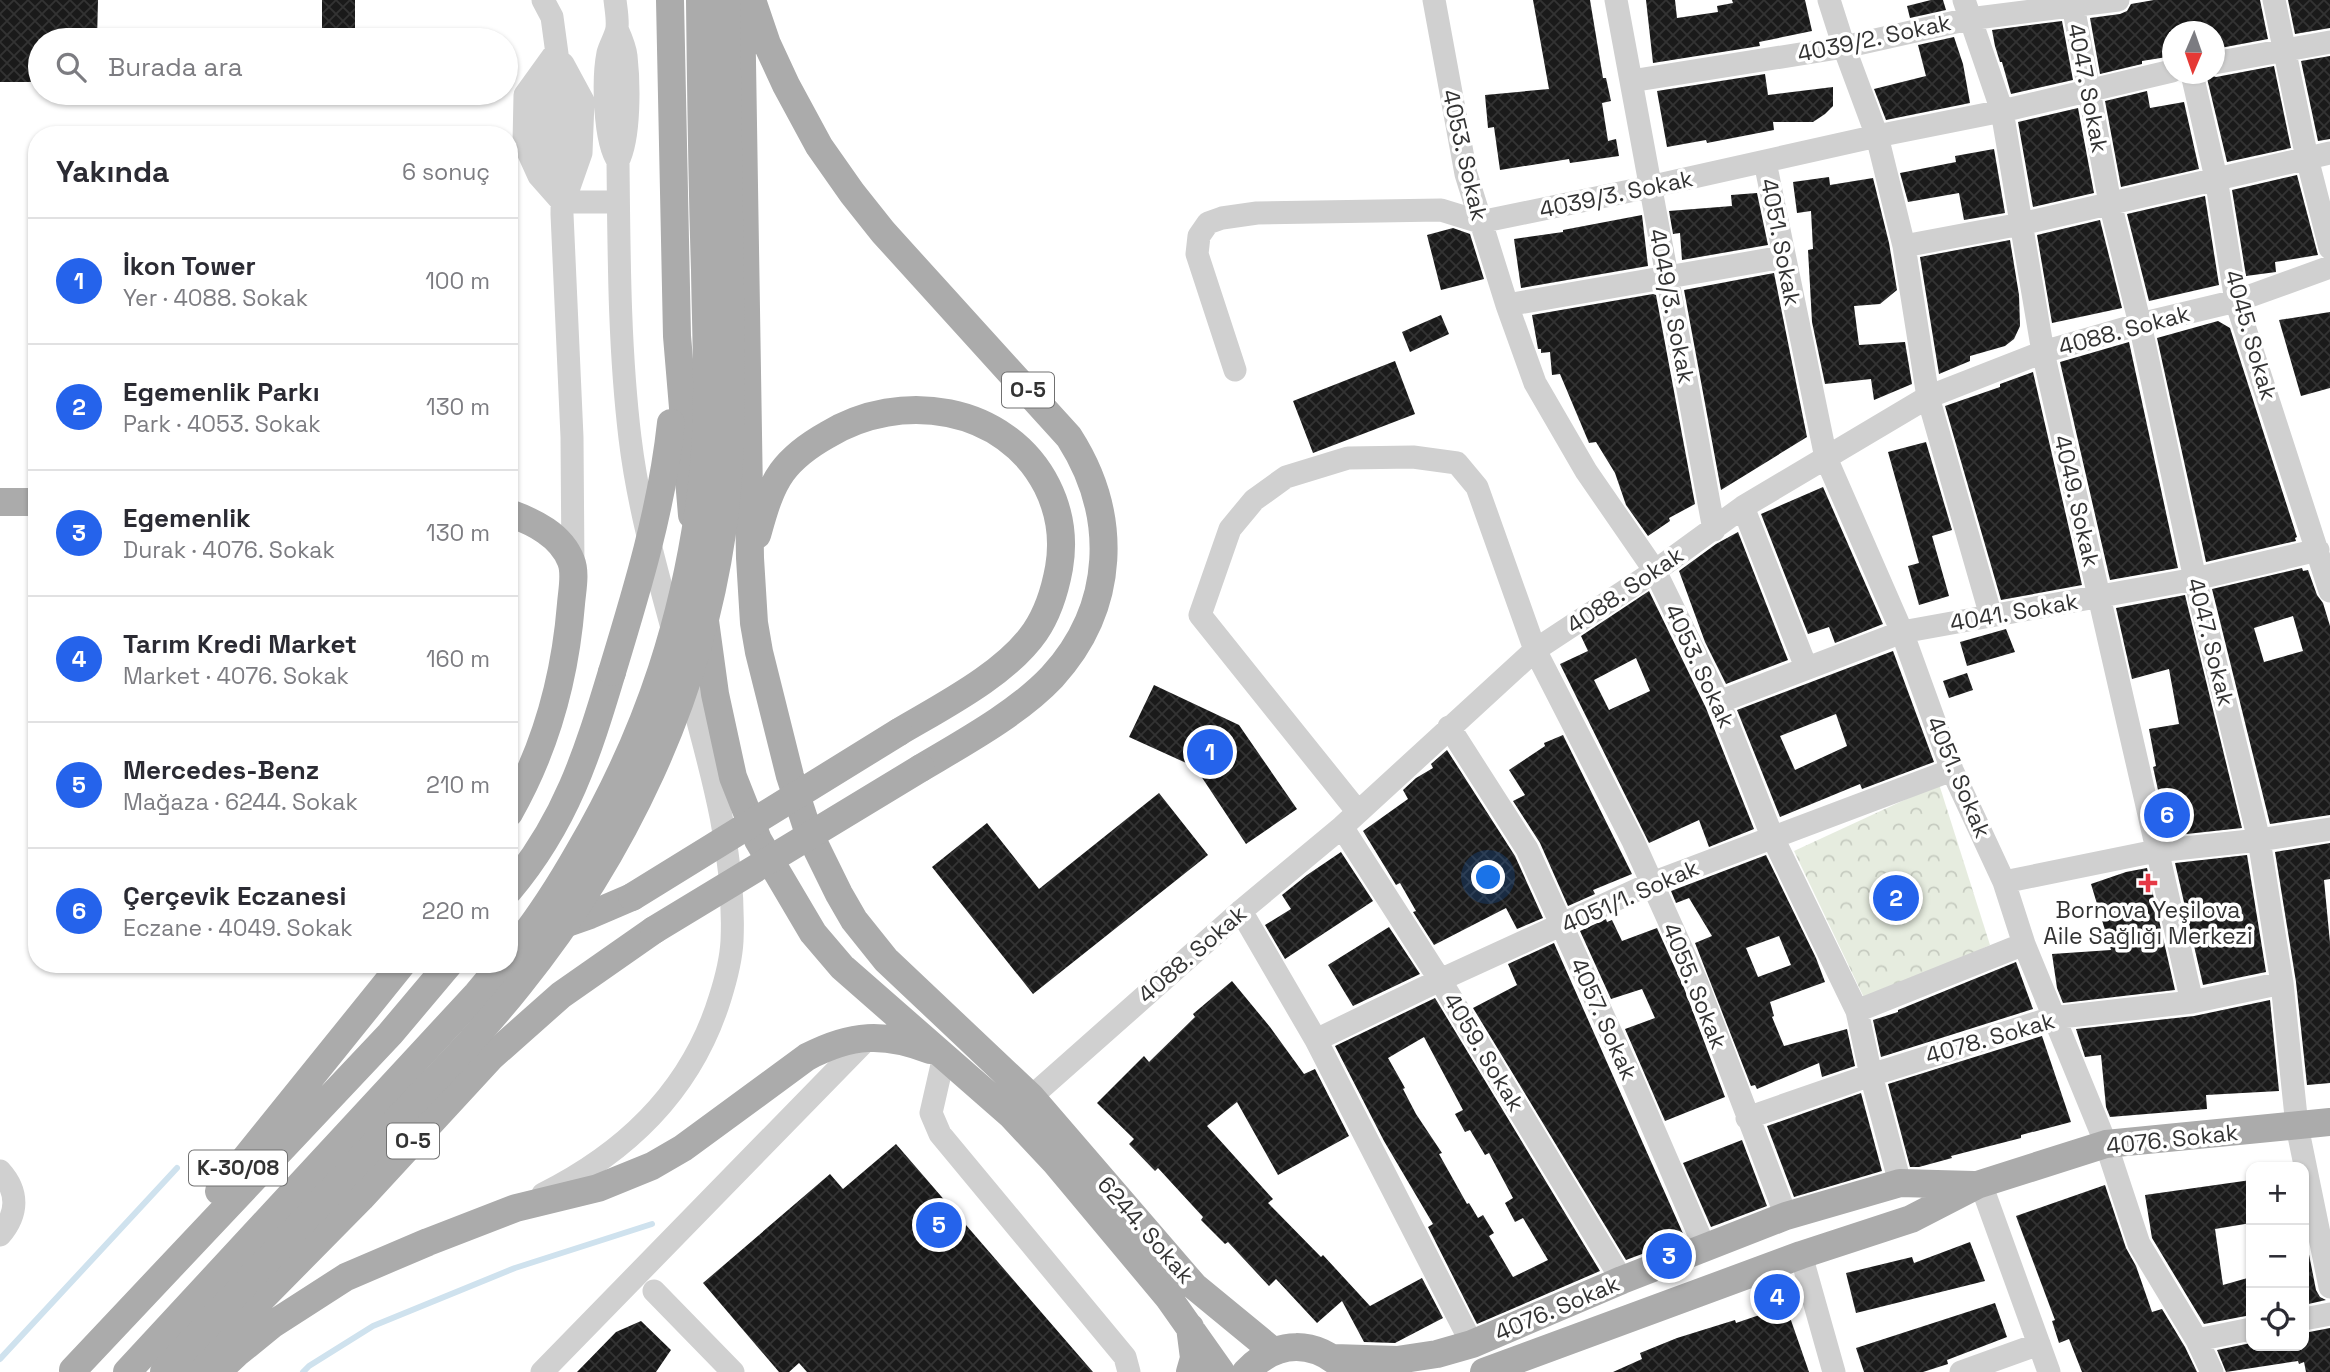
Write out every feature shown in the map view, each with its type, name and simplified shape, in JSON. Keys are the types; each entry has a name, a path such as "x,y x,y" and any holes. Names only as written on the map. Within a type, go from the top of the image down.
{"main road":[{"path":"670,0 677,336 692,520 708,648 723,734 741,801 758,840 785,887 828,952 866,989 944,1056 1021,1106"},
{"path":"518,944 567,873 626,765 663,670 688,574 703,474 706,418 700,0"},
{"path":"164,1372 517,988 596,877 630,815 664,743 682,696 706,615 722,533 730,472 732,394 726,0"},
{"path":"741,0 750,558 754,623 781,740 808,831 839,894 865,936 1021,1106"},
{"name":"O-5","path":"189,1372 361,1198 491,1057 561,995 654,930 993,723 1042,686 1062,665 1084,630 1096,602 1104,551 1103,521 1092,481 1069,437 883,232 852,193 819,146 776,66 752,0"},
{"path":"518,878 548,838 566,805 586,757 612,672 666,470 677,336"},
{"name":"O-5","path":"518,939 590,915 632,897 970,689 1003,663 1034,633 1048,607 1061,559 1061,528 1052,495 1023,451 983,423 953,413 891,411 858,418 821,438 783,471 766,505 750,558"},
{"path":"0,502 28,502"},
{"path":"518,517 537,524 551,536 567,554 573,568 569,631 556,700 537,761 518,796"},
{"name":"K-30/08","path":"72,1371 394,973"},
{"path":"72,1371 390,1034 442,973"},
{"path":"430,987 451,973"},
{"path":"127,1372 467,1006 494,973"},
{"path":"217,1372 273,1324 346,1277 516,1209 598,1188 652,1166 683,1147 807,1057 842,1042 870,1036 905,1042 944,1056"},
{"name":"6244. Sokak","path":"1021,1106 1056,1163 1191,1326 1222,1372"},
{"name":"6244. Sokak","path":"1021,1106 1194,1286 1273,1351"},
{"name":"4076. Sokak","path":"1488,1371 1801,1255 1911,1219 1979,1184 2106,1144 2330,1122"},
{"name":"4076. Sokak","path":"1273,1351 1294,1346 1315,1349 1341,1365 1437,1354 1472,1344 1622,1280 1786,1216 1900,1183 1979,1184"},
{"path":"1190,1372 1194,1358 1191,1326"},
{"path":"1246,1372 1256,1360 1273,1351"}],"street":[{"path":"543,0 552,17 563,98 562,202 572,437 573,568"},
{"path":"516,1209 590,1168 625,1140 665,1102 700,1051 729,972 732,943 729,862 720,808 652,557 630,438 625,387 618,161 612,154 608,138 606,101 607,57 617,29 615,0"},
{"name":"4053. Sokak","path":"1433,0 1466,174 1507,305 1535,383 1587,471 1656,571 1719,702 1772,836 1857,1011 1900,1183"},
{"name":"4049/3. Sokak","path":"1616,0 1714,530"},
{"path":"1829,0 1877,136 1904,246 1928,397 1991,616"},
{"name":"4039/2. Sokak","path":"1631,81 1844,47 1966,9 2118,0"},
{"path":"2274,0 2307,158 2330,248"},
{"name":"4047. Sokak","path":"2072,3 2110,203 2140,324 2195,579 2259,840 2282,983 2297,1126 2330,1287"},
{"name":"4049. Sokak","path":"1966,9 2002,111 2043,352 2192,1002"},
{"path":"2225,61 2330,42"},
{"path":"556,52 525,95 524,143 539,176 562,202 618,202"},
{"name":"4039/3. Sokak","path":"1235,370 1197,254 1199,236 1208,223 1222,218 1257,213 1441,210 1480,222 2002,111 2162,73"},
{"name":"4045. Sokak","path":"2194,84 2216,178 2236,301 2330,592"},
{"path":"1904,246 2021,224 2330,153"},
{"name":"4051. Sokak","path":"1765,162 1826,458 1902,632 1952,770 2004,881 2052,1018 2106,1144 2139,1244 2197,1340 2212,1372"},
{"path":"1507,305 1783,257"},
{"name":"4088. Sokak","path":"1021,1106 1241,911 1350,819 1535,650 1656,571 1743,508 1928,397 2043,352 2140,324 2236,301 2330,267"},
{"name":"4059. Sokak","path":"1535,650 1476,487 1457,463 1413,457 1348,458 1286,477 1254,500 1230,530 1200,615 1350,819 1440,980 1622,1280"},
{"path":"1743,508 1806,667"},
{"name":"4041. Sokak","path":"1719,702 1902,632 2195,579 2318,550"},
{"name":"4055. Sokak","path":"1535,650 1633,841 1697,983 1786,1216"},
{"name":"4057. Sokak","path":"1449,727 1527,849 1704,1247"},
{"name":"4051/1. Sokak","path":"1316,1040 1652,883 1952,770"},
{"path":"2004,881 2156,851 2330,829"},
{"path":"1241,911 1316,1040 1472,1344"},
{"path":"1857,1011 2024,944"},
{"name":"4078. Sokak","path":"1747,1118 1871,1075 2052,1018 2192,1002 2282,983"},
{"path":"542,1372 870,1036"},
{"path":"944,1056 931,1113 940,1134 1125,1357 1129,1372"},
{"path":"0,1171 8,1180 15,1196 15,1210 10,1223 0,1235"},
{"path":"1979,1184 2049,1372"},
{"path":"1801,1255 1834,1372"},
{"path":"654,1291 733,1372"},
{"path":"2309,1318 2330,1314"},
{"path":"2197,1340 2246,1330"},
{"path":"1961,1372 2039,1344"}],"green space":[{"path":"1939,784 1990,945 1866,1002 1794,851"}],"building":[{"path":"0,0 98,0 97,28 28,28 28,82 0,82"},
{"path":"322,0 355,0 355,28 322,28"},
{"path":"1533,0 1590,0 1603,78 1606,78 1611,101 1602,103 1608,141 1616,139 1619,156 1570,163 1569,159 1500,170 1494,127 1488,128 1485,95 1549,89"},
{"path":"1646,0 1675,0 1677,18 1718,12 1717,6 1733,3 1732,0 1805,0 1812,31 1759,42 1760,46 1653,63"},
{"path":"1943,0 1946,10 1910,18 1907,6"},
{"path":"2154,0 2260,0 2268,39 2225,47 2225,21 2162,21 2162,58 2100,74 2090,18 2120,14 2127,11 2131,4"},
{"path":"2288,0 2330,0 2330,28 2295,34"},
{"path":"2062,21 2073,80 2011,94 1992,30"},
{"path":"1954,37 1963,64 1970,103 1886,120 1874,89 1926,76 1918,45"},
{"path":"2330,56 2330,139 2318,141 2301,61"},
{"path":"2274,66 2291,148 2227,162 2208,84 2225,84 2225,75"},
{"path":"1765,74 1768,95 1833,87 1833,106 1813,122 1773,122 1774,130 1707,143 1706,140 1667,147 1657,91"},
{"path":"2147,91 2150,108 2184,102 2199,169 2121,187 2105,101"},
{"path":"2078,108 2094,193 2033,207 2018,122"},
{"path":"1994,149 2005,213 1964,220 1959,193 1908,202 1900,173 1956,162 1955,156"},
{"path":"2297,175 2318,255 2275,262 2276,272 2246,276 2232,190"},
{"path":"1829,177 1830,185 1873,178 1889,243 1897,290 1880,304 1854,306 1859,345 1905,342 1912,384 1874,400 1871,379 1825,384 1812,322 1808,250 1813,249 1811,211 1797,213 1793,182"},
{"path":"1757,193 1768,245 1682,260 1680,233 1673,234 1669,211 1732,206 1731,195"},
{"path":"2205,196 2219,285 2149,301 2127,214"},
{"path":"1642,215 1648,266 1521,288 1514,239 1563,232"},
{"path":"2100,220 2122,308 2052,323 2037,235"},
{"path":"1453,228 1470,234 1484,279 1441,290 1427,235"},
{"path":"2010,240 2019,295 2020,326 2014,339 2005,346 1970,356 1970,361 1939,374 1920,257"},
{"path":"1774,273 1807,437 1721,490 1684,290"},
{"path":"1656,295 1695,504 1669,518 1670,521 1648,536 1626,505 1615,473 1596,442 1589,443 1560,374 1552,375 1550,352 1541,353 1541,349 1538,349 1532,315"},
{"path":"2330,312 2330,388 2301,396 2279,320"},
{"path":"1441,315 1449,334 1410,352 1402,332"},
{"path":"2218,321 2230,328 2297,537 2296,541 2206,562 2157,338"},
{"path":"2129,342 2178,568 2110,580 2060,362"},
{"path":"1395,361 1415,414 1313,453 1293,401"},
{"path":"2033,372 2082,585 2001,600 1945,406"},
{"path":"1926,442 1952,530 1932,536 1949,596 1919,605 1908,566 1919,563 1888,452"},
{"path":"1823,487 1883,624 1835,643 1829,627 1808,634 1761,514"},
{"path":"1738,532 1788,660 1726,684 1705,642 1679,571 1716,544"},
{"path":"2302,568 2303,571 2308,570 2330,626 2330,815 2270,824 2212,589","holes":["2293,616 2303,651 2264,662 2254,628"]},
{"path":"1649,591 1706,708 1754,829 1709,847 1699,820 1649,843 1560,664 1588,651 1581,636","holes":["1636,658 1650,691 1609,710 1594,680"]},
{"path":"2185,595 2242,828 2168,836 2153,767 2156,766 2149,729 2179,724 2169,669 2132,679 2116,608"},
{"path":"2006,629 2015,652 1967,666 1960,642"},
{"path":"1893,651 1934,762 1862,789 1860,784 1780,817 1737,710","holes":["1836,714 1847,746 1795,770 1780,736"]},
{"path":"1967,673 1973,690 1949,698 1943,681"},
{"path":"1154,685 1239,725 1297,809 1246,844 1195,767 1129,737"},
{"path":"1563,735 1632,874 1593,890 1595,894 1568,906 1540,843 1513,801 1525,795 1509,770 1545,746 1544,743"},
{"path":"1447,750 1515,856 1543,918 1517,929 1506,908 1434,945 1413,912 1416,911 1400,883 1396,885 1363,831 1408,799 1403,790 1433,768 1431,764"},
{"path":"1159,793 1208,855 1033,994 932,867 987,823 1039,889"},
{"path":"2330,843 2330,879 2324,880 2330,943 2330,1083 2307,1085 2296,982 2275,852"},
{"path":"1341,852 1373,901 1285,959 1265,925 1291,909 1282,895"},
{"path":"1766,855 1825,982 1770,1002 1774,1016 1772,1017 1784,1046 1847,1029 1855,1066 1822,1077 1819,1063 1757,1089 1755,1085 1751,1086 1695,943 1712,936 1689,898 1676,903 1671,891","holes":["1779,936 1791,965 1758,977 1746,948"]},
{"path":"2247,855 2266,972 2203,985 2175,863"},
{"path":"2147,868 2175,990 2063,1003 2057,988 2052,954 2111,950 2091,884"},
{"path":"1606,919 1607,922 1612,920 1622,941 1657,928 1684,988 1725,1097 1665,1121 1625,1029 1655,1018 1642,989 1611,999 1580,931"},
{"path":"1389,927 1420,974 1353,1006 1328,965"},
{"path":"1554,943 1685,1238 1626,1260 1473,1008 1517,985 1508,964"},
{"path":"2016,962 2033,1009 1881,1057 1873,1020"},
{"path":"1232,981 1304,1074 1315,1069 1349,1136 1278,1175 1237,1102 1207,1126 1273,1199 1268,1203 1321,1257 1323,1255 1370,1306 1422,1278 1443,1318 1395,1343 1364,1342 1342,1301 1317,1323 1276,1279 1269,1286 1228,1242 1225,1244 1201,1220 1203,1217 1158,1168 1155,1171 1129,1144 1134,1139 1097,1103 1144,1056 1149,1062 1195,1017 1193,1014"},
{"path":"1435,998 1600,1271 1477,1324 1428,1227 1433,1224 1384,1141 1335,1046","holes":["1424,1037 1463,1110 1455,1114 1465,1132 1470,1130 1485,1155 1489,1153 1513,1198 1505,1203 1515,1222 1523,1218 1548,1260 1513,1277 1489,1236 1494,1233 1483,1215 1478,1218 1469,1203 1467,1204 1439,1154 1442,1153 1416,1114 1388,1058"]},
{"path":"2270,1000 2279,1091 2206,1095 2207,1109 2110,1117 2106,1107 2101,1055 2085,1057 2076,1029 2194,1016"},
{"path":"2042,1036 2071,1122 1951,1156 1952,1158 1910,1167 1888,1084"},
{"path":"1861,1093 1882,1171 1794,1197 1767,1126"},
{"path":"1742,1140 1767,1206 1711,1227 1683,1163"},
{"path":"896,1144 1093,1372 807,1372 799,1363 789,1372 779,1372 703,1283 830,1174 843,1189"},
{"path":"2246,1181 2246,1224 2215,1229 2223,1285 2246,1278 2246,1316 2204,1324 2152,1238 2145,1195"},
{"path":"2105,1185 2126,1248 2136,1266 2152,1312 2162,1309 2197,1372 2082,1372 2069,1339 2059,1343 2052,1321 2055,1320 2016,1216"},
{"path":"1970,1242 1985,1281 1856,1313 1846,1273 1912,1257 1914,1263"},
{"path":"2309,1254 2316,1290 2320,1297 2326,1300 2309,1304"},
{"path":"1995,1303 2007,1337 1947,1360 1948,1364 1923,1372 1864,1372 1856,1348"},
{"path":"1786,1306 1809,1372 1613,1372 1642,1359 1640,1353 1677,1338 1735,1320 1736,1323"},
{"path":"641,1321 671,1350 656,1372 577,1372 616,1332"},
{"path":"2330,1328 2330,1372 2306,1372 2304,1362 2299,1364 2298,1361 2226,1372 2217,1350 2246,1344 2246,1351 2309,1351 2309,1332"}],"waterway":[{"path":"0,1359 177,1168"},
{"path":"303,1372 373,1326 515,1268 652,1224"}],"place":[{"name":"İkon Tower","path":"1210,752"},
{"name":"Çerçevik Eczanesi","path":"2167,815"},
{"name":"Bornova Yeşilova Aile Sağlığı Merkezi","path":"2148,883"},
{"name":"Egemenlik Parkı","path":"1896,898"},
{"name":"Mercedes-Benz","path":"939,1225"},
{"name":"Egemenlik","path":"1669,1256"},
{"name":"Tarım Kredi Market","path":"1777,1297"}]}
